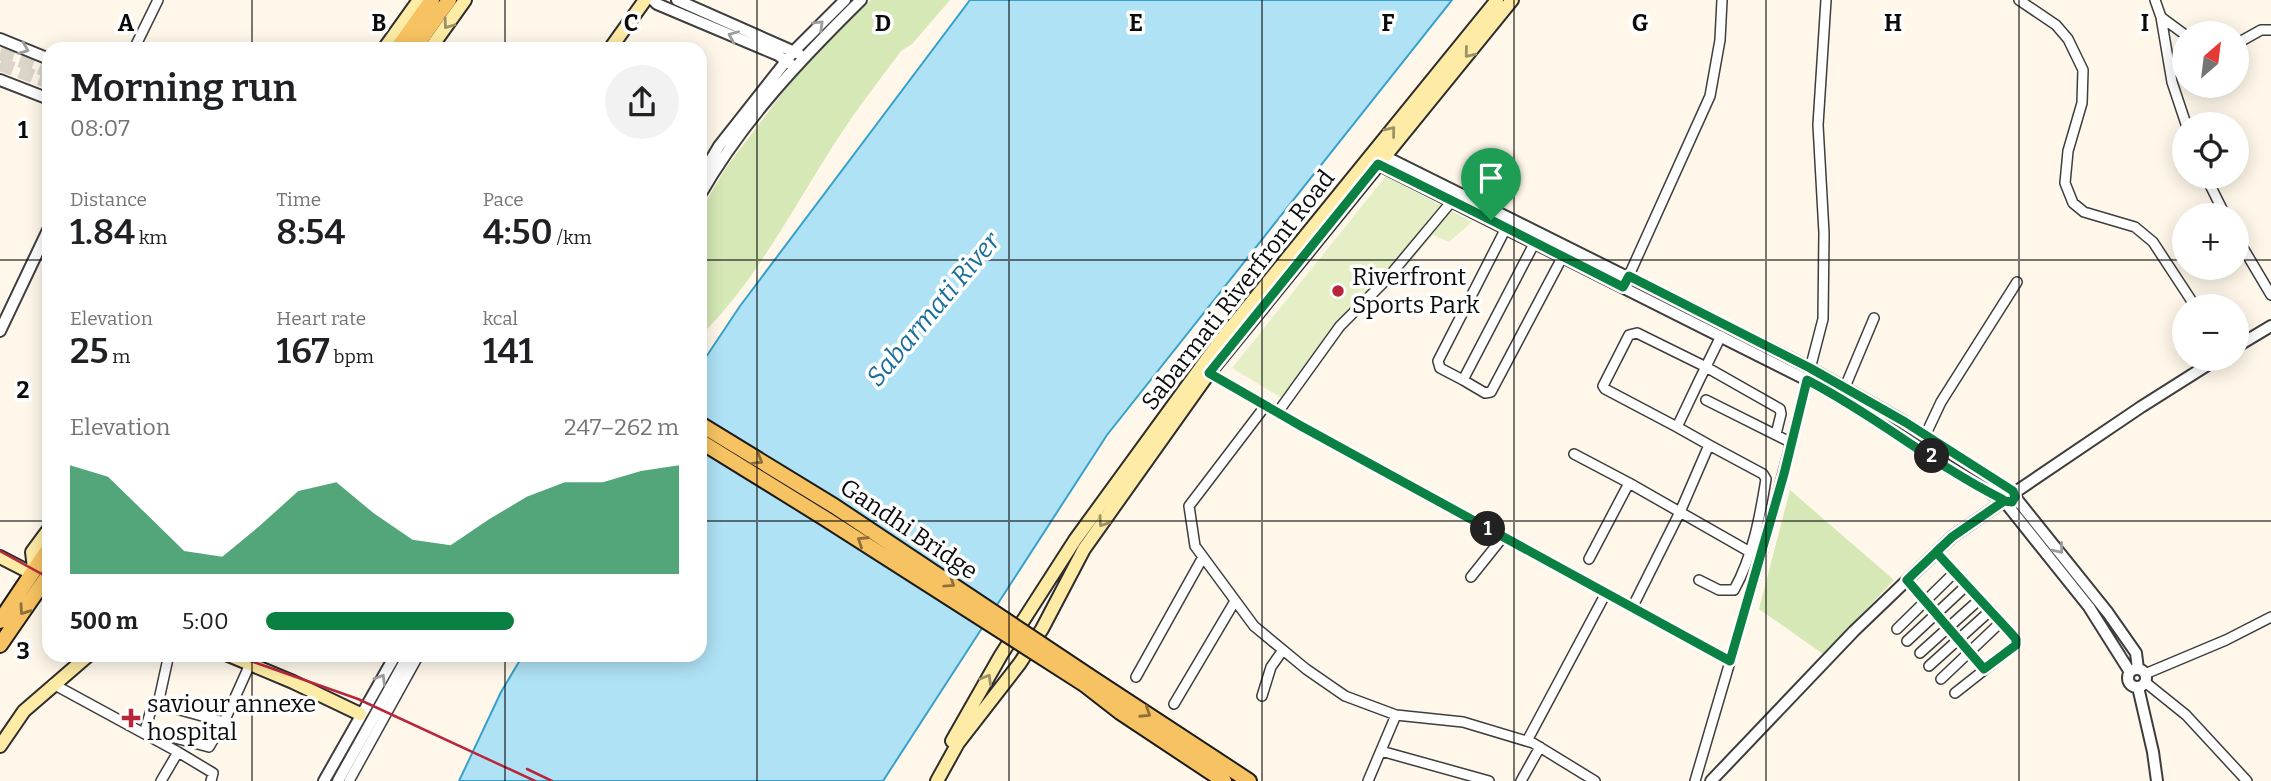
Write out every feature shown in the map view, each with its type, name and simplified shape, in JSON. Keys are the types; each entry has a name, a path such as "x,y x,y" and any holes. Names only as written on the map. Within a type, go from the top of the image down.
{"main road":[{"path":"389,42 419,0"},
{"path":"402,42 432,0"},
{"path":"419,42 449,0"},
{"path":"435,42 466,0"},
{"path":"615,42 645,0"},
{"name":"Sabarmati Riverfront Road","path":"930,781 1001,655 1075,540 1205,370 1376,157 1497,0"},
{"name":"Sabarmati Riverfront Road","path":"1376,157 1512,0"},
{"name":"Sabarmati Riverfront Road","path":"937,781 958,743 1020,663 1042,629 1084,549 1205,370"},
{"name":"Gandhi Bridge","path":"707,428 834,506 1086,680"},
{"name":"Gandhi Bridge","path":"707,445 1086,680"},
{"path":"32,570 32,552 42,538"},
{"path":"0,621 42,556"},
{"path":"0,557 32,570"},
{"path":"0,645 42,588"},
{"path":"0,746 24,711 80,662"},
{"path":"245,662 360,714"},
{"path":"1086,680 1120,712 1224,781"},
{"path":"1086,680 1249,781"}],"street":[{"path":"137,42 158,0"},
{"path":"653,0 657,4 795,59"},
{"path":"677,0 795,59"},
{"path":"707,166 719,146 845,0"},
{"path":"707,183 721,159 795,59 861,0"},
{"path":"1626,281 1710,96 1720,40 1722,0"},
{"path":"1695,781 1764,546 1823,319 1824,233 1818,125 1826,0"},
{"path":"2019,0 2056,25 2067,38 2083,71 2082,103 2068,151 2064,183 2073,202 2084,212 2134,227 2153,242 2187,294"},
{"path":"2155,0 2161,17 2172,82 2182,112"},
{"path":"2161,17 2172,25"},
{"path":"2249,37 2261,30 2271,30"},
{"path":"0,39 42,56"},
{"path":"0,80 42,96"},
{"path":"1376,157 1452,201 1506,228 1563,256 1626,281 1721,336 1844,387 1925,436 2008,497 2108,612 2136,653 2157,781"},
{"path":"1376,157 1809,374 1980,488 2008,497"},
{"path":"1278,412 1340,326 1386,280 1452,201"},
{"path":"1506,228 1438,361 1440,368 1485,393 1491,392 1563,256"},
{"path":"1463,380 1535,242"},
{"path":"0,331 42,243"},
{"path":"2249,258 2271,295"},
{"path":"1925,436 1941,402 2017,282"},
{"path":"1844,387 1874,318"},
{"path":"2249,340 2271,327"},
{"path":"1699,580 1718,590 1734,590 1750,552 1766,479 1763,474 1605,389 1604,381 1629,335 1632,333 1706,368 1780,409 1782,414 1776,434"},
{"path":"1677,427 1721,336"},
{"path":"1205,370 1730,661"},
{"path":"1711,781 1854,631 1952,537 2198,371"},
{"path":"1706,400 1792,443"},
{"path":"1266,405 1189,506 1195,546 1254,626 1345,696 1396,715 1463,722 1527,741 1595,781"},
{"path":"1632,608 1680,512 1709,445"},
{"path":"1574,454 1750,552"},
{"path":"1589,559 1629,484"},
{"path":"1471,577 1503,537"},
{"path":"1936,552 2016,639 2016,645 1955,693"},
{"path":"1136,677 1203,557"},
{"path":"1897,629 1955,572"},
{"path":"1907,580 1984,669"},
{"path":"1907,641 1967,585"},
{"path":"1527,741 1606,593"},
{"path":"1920,653 1980,599"},
{"path":"1174,704 1236,601"},
{"path":"1929,666 1991,610"},
{"path":"2139,677 2226,640 2271,617"},
{"path":"1941,679 2001,622"},
{"path":"1262,696 1271,667 1283,650"},
{"path":"158,704 167,662"},
{"path":"324,781 391,662"},
{"path":"338,781 405,662"},
{"path":"349,781 415,662"},
{"path":"224,722 158,704 152,707 145,730 209,747 224,722 250,664"},
{"path":"2139,677 2186,715 2246,781"},
{"path":"53,684 213,773 211,781"},
{"path":"1368,781 1396,715"},
{"path":"1521,781 1540,747"},
{"path":"1381,751 1489,781"},
{"path":"161,781 178,752"}],"green space":[{"path":"871,0 950,0 912,44 901,51 835,143 763,258 723,312 707,329 707,200 725,169 806,62"},
{"name":"Riverfront Sports Park","path":"1386,176 1472,222 1449,242 1433,235 1391,284 1373,298 1337,337 1290,403 1232,368"},
{"path":"1790,490 1894,580 1823,654 1759,609"}],"water":[{"name":"Sabarmati River","path":"970,0 1452,0 1107,435 883,781 459,781 501,692 519,662 707,662 707,356 740,306"}],"tunnel":[{"path":"0,53 42,68"},
{"path":"0,64 42,79"}],"railway":[{"path":"0,551 42,574"},
{"path":"254,662 358,699 535,781"},
{"path":"527,769 552,781"}],"place":[{"name":"Riverfront Sports Park","path":"1338,291"},
{"name":"saviour annexe hospital","path":"131,718"}],"route":[{"path":"1491,220 1378,164 1209,373 1730,661 1784,474 1807,380 1831,392 2004,501 1952,537 1907,580 1984,669 2016,645 2016,639 2009,631 1936,552 1952,537 2004,501 2014,501 2013,491 1905,422 1810,368 1629,276 1623,287 1491,220"}]}
